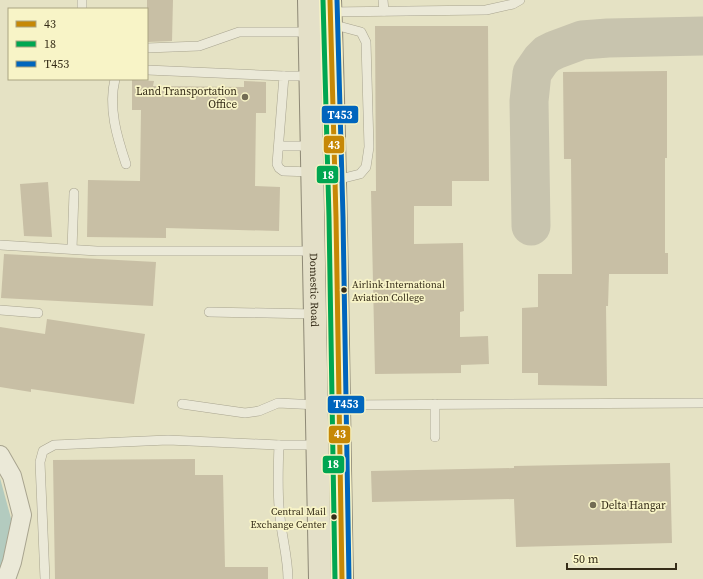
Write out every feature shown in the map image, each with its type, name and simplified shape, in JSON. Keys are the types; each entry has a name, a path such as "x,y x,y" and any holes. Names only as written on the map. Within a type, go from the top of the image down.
{"main road":[{"name":"Domestic Road","path":"331,12 336,180 338,405 342,579"},
{"name":"Domestic Road","path":"309,15 320,579"}],"street":[{"path":"0,455 12,476 22,515 12,562 6,579"}],"lane":[{"path":"383,0 384,11"},
{"path":"148,48 199,46 240,32 309,15 331,12 486,10 513,4 520,0"},
{"path":"331,12 361,32 366,42 369,147 366,166 360,174 336,180"},
{"path":"148,70 284,76 333,75"},
{"path":"284,76 277,164 282,171 312,172"},
{"path":"115,80 112,109 119,142 126,164"},
{"path":"279,146 312,146"},
{"path":"72,249 74,193"},
{"path":"0,245 115,252 337,250"},
{"path":"0,310 38,313"},
{"path":"209,312 315,314"},
{"path":"182,404 245,413 258,411 278,404 703,403"},
{"path":"435,404 435,437"},
{"path":"45,579 40,462 43,451 54,445 168,440 279,445 317,445"},
{"path":"279,445 278,467 280,516 288,565 288,579"}],"shaded area":[{"path":"0,478 18,544 0,579"}],"building":[{"path":"147,0 173,0 172,41 148,42"},
{"path":"375,26 488,26 489,181 452,181 452,206 414,206 414,244 463,243 464,311 460,312 460,337 488,336 489,364 461,365 461,373 375,374 371,191 376,191"},
{"path":"667,71 665,253 668,253 668,274 609,274 608,306 606,306 607,386 538,385 538,373 522,373 522,308 538,307 538,274 572,274 571,159 564,159 563,72"},
{"path":"132,80 154,81 153,86 244,87 244,81 266,82 266,113 256,113 255,186 280,187 279,231 166,228 166,238 87,237 88,180 140,181 141,110 132,110"},
{"path":"48,182 52,237 24,236 20,184"},
{"path":"4,254 156,262 153,306 1,298"},
{"path":"47,319 145,334 134,404 31,389 31,392 0,387 0,327 45,334"},
{"path":"195,459 195,475 223,475 225,567 268,567 268,579 55,579 53,460"},
{"name":"Delta Hangar","path":"670,463 672,543 516,547 514,499 372,502 371,471"}],"taxiway":[{"path":"531,226 529,101 532,73 541,60 547,54 555,50 582,40 703,36"}],"transit line":[{"name":"18","path":"323,0 329,217 335,579"},
{"name":"43","path":"330,0 336,217 342,579"},
{"name":"T453","path":"337,0 343,217 349,579"}],"place":[{"name":"Land Transportation Office","path":"245,97"},
{"name":"Airlink International Aviation College","path":"344,290"},
{"name":"Delta Hangar","path":"593,505"},
{"name":"Central Mail Exchange Center","path":"334,517"}]}
